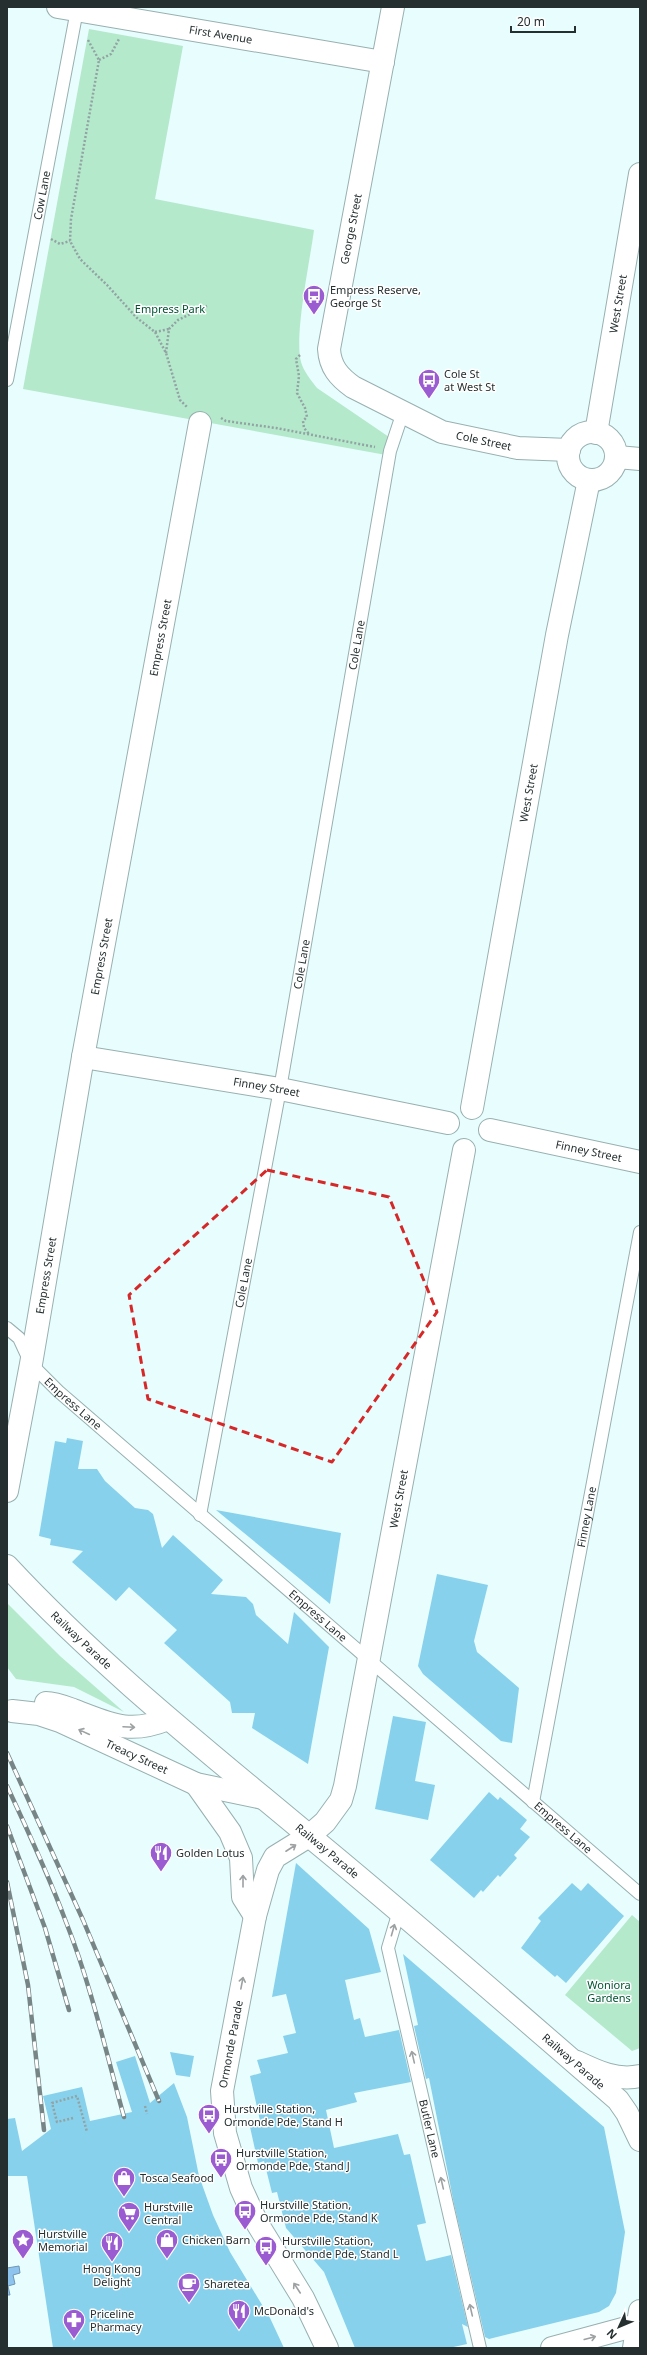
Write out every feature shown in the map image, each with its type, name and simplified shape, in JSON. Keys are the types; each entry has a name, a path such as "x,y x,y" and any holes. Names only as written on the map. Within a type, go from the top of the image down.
{"street":[{"name":"George Street","path":"393,7 329,349 329,358 334,369 346,381 403,412"},
{"name":"First Avenue","path":"75,13 132,20 383,62"},
{"name":"West Street","path":"596,433 640,174"},
{"name":"Cole Street","path":"403,412 442,432 518,448 569,450"},
{"name":"Empress Street","path":"7,1491 31,1364 83,1057 201,415"},
{"path":"589,432 596,433 609,439 616,450 617,457 611,472 604,477 589,480 578,475 570,466 569,450 577,438 589,432"},
{"path":"617,457 640,459"},
{"name":"West Street","path":"472,1108 557,635 589,480"},
{"name":"Finney Street","path":"83,1057 280,1089 448,1123"},
{"path":"472,1108 485,1116 490,1130 484,1144 477,1149 464,1150 450,1140 448,1134 448,1123 457,1111 472,1108"},
{"name":"Finney Street","path":"490,1130 640,1162"},
{"name":"West Street","path":"309,1836 333,1814 341,1800 350,1766 464,1150"},
{"name":"Railway Parade","path":"7,1566 42,1603 168,1719 399,1911 618,2100 628,2113 640,2140"},
{"name":"Treacy Street","path":"10,1712 24,1705 49,1703 111,1725 128,1728 142,1728 168,1719"},
{"name":"Treacy Street","path":"10,1712 39,1714 60,1721 196,1784 263,1798"},
{"path":"196,1784 230,1832 241,1858 242,1897 255,1916"},
{"name":"Ormonde Parade","path":"309,1836 275,1857 263,1885 255,1916 222,2091 224,2126 241,2188 256,2223 303,2298 327,2348"},
{"path":"570,2059 598,2072 615,2077 640,2076"},
{"path":"552,2348 639,2318 634,2348"}],"lane":[{"name":"Cow Lane","path":"7,380 75,13"},
{"name":"Cole Lane","path":"200,1516 280,1089 390,451 403,412"},
{"name":"Finney Lane","path":"533,1802 640,1232"},
{"name":"Empress Lane","path":"7,1328 19,1338 31,1364 58,1391 200,1516 640,1894"},
{"name":"Butler Lane","path":"399,1911 388,1948 480,2348"}],"path":[{"path":"75,13 99,60 71,219 70,241 80,259 108,285 137,318 155,332 166,353 180,400 184,406 201,415 226,421 310,435 390,451"},
{"path":"99,60 111,54 132,20"},
{"path":"155,332 169,329 178,320 207,306"},
{"path":"166,353 169,329"},
{"path":"300,355 296,359 299,376 297,393 305,408 307,416 303,421 304,428 310,435"},
{"path":"73,2118 57,2122 52,2103 77,2096 87,2132"},
{"path":"145,2106 147,2114"}],"highlighted area":[{"path":"267,1170 389,1197 437,1312 332,1462 148,1399 129,1295"}],"green space":[{"name":"Empress Park","path":"89,29 183,46 155,199 314,230 301,317 299,350 302,366 317,388 389,437 386,455 23,389"},
{"path":"7,1603 60,1656 124,1712 74,1687 16,1679 7,1667"},
{"name":"Woniora Gardens","path":"632,1915 640,1922 640,2048 632,2051 565,1995"}],"water":[{"path":"19,2266 20,2273 13,2275 15,2284 8,2286 10,2295 7,2295 7,2268"}],"building":[{"path":"67,1438 83,1441 78,1469 97,1469 105,1481 135,1508 148,1510 153,1514 162,1548 173,1535 223,1580 211,1594 246,1597 253,1604 256,1615 288,1644 294,1612 329,1647 308,1764 252,1728 255,1713 232,1713 230,1702 164,1643 177,1630 129,1587 116,1601 72,1562 83,1551 50,1545 51,1539 39,1536 55,1441 66,1443"},
{"path":"216,1510 341,1533 330,1604 300,1579"},
{"path":"437,1574 488,1585 474,1641 477,1652 519,1688 512,1743 501,1741 423,1674 418,1666"},
{"path":"393,1716 426,1722 415,1781 435,1785 428,1820 375,1809"},
{"path":"489,1792 498,1800 500,1797 527,1820 520,1829 530,1837 514,1855 517,1858 500,1877 498,1875 483,1892 481,1890 474,1898 430,1860"},
{"path":"296,1863 369,1929 381,1972 345,1980 354,2020 360,2018 365,2037 399,2030 411,2082 354,2093 357,2102 326,2110 334,2148 398,2134 404,2155 410,2154 426,2223 417,2225 426,2261 451,2255 468,2327 462,2324 467,2344 449,2348 355,2348 324,2272 286,2228 277,2192 272,2193 264,2161 258,2163 250,2127 261,2125 250,2076 261,2073 257,2060 288,2053 283,2036 296,2033 286,1994 272,1997"},
{"path":"572,1883 581,1891 588,1883 624,1916 566,1983 557,1975 555,1977 521,1948 541,1921 538,1918"},
{"path":"403,1954 604,2127 625,2232 616,2293 609,2306 599,2312 489,2339 485,2337 454,2204 429,2078 426,2079 414,2026 418,2025"},
{"path":"170,2052 194,2056 190,2077 176,2075"},
{"name":"Hurstville Central","path":"135,2056 150,2103 174,2083 187,2117 199,2176 213,2215 230,2252 270,2318 284,2348 53,2348 27,2176 7,2176 7,2119 15,2118 22,2151 51,2129 43,2096 82,2087 90,2121 132,2112 116,2062"}],"railway":[{"path":"7,1753 83,1920 159,2101"},
{"path":"7,1786 45,1871 75,1946 98,2019 124,2117"},
{"path":"7,1826 45,1928 69,2010"},
{"path":"7,1882 28,1985 44,2130"}],"place":[{"name":"Empress Reserve, George St","path":"314,316"},
{"name":"Cole St at West St","path":"429,400"},
{"name":"Golden Lotus","path":"161,1872"},
{"name":"Hurstville Station, Ormonde Pde, Stand H","path":"209,2134"},
{"name":"Hurstville Station, Ormonde Pde, Stand J","path":"221,2178"},
{"name":"Tosca Seafood","path":"124,2198"},
{"name":"Hurstville Station, Ormonde Pde, Stand K","path":"245,2230"},
{"name":"Hurstville Central","path":"129,2232"},
{"name":"Hurstville Memorial","path":"23,2260"},
{"name":"Chicken Barn","path":"167,2260"},
{"name":"Hong Kong Delight","path":"112,2262"},
{"name":"Hurstville Station, Ormonde Pde, Stand L","path":"266,2266"},
{"name":"Sharetea","path":"189,2304"},
{"name":"McDonald's","path":"239,2330"},
{"name":"Priceline Pharmacy","path":"74,2340"}]}
